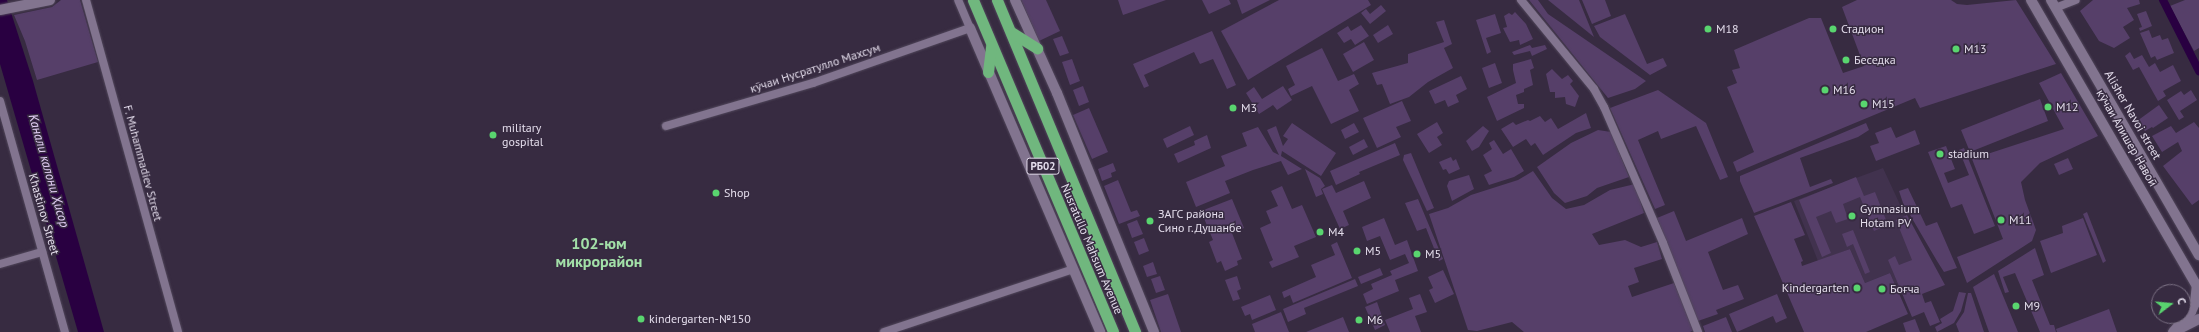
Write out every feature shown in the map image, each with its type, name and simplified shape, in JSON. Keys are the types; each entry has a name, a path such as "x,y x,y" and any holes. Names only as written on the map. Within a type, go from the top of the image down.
{"highway":[{"name":"Nusratullo Mahsum Avenue","path":"973,0 1113,332"},
{"name":"Nusratullo Mahsum Avenue","path":"997,0 1135,332"},
{"path":"1011,32 1037,48"},
{"path":"988,72 991,44"}],"street":[{"path":"0,10 50,0"},
{"name":"F. Muhammadiev Street","path":"86,0 156,259 178,332"},
{"path":"958,0 1100,332"},
{"path":"1015,0 1037,48 1154,332"},
{"path":"1522,0 1594,89 1604,107 1663,243 1697,332"},
{"name":"кӯчаи Алишер Навоӣ","path":"2031,0 2198,287"},
{"path":"2053,4 2076,0"},
{"name":"Alisher Navoi street","path":"2053,4 2199,255"},
{"name":"кӯчаи Нусратулло Махсум","path":"666,126 813,84 970,28"},
{"name":"Khastinov Street","path":"1,105 65,332"},
{"path":"0,264 42,252"},
{"path":"884,332 1074,269"},
{"path":"2174,332 2191,312 2195,303 2198,287"},
{"path":"2174,332 2199,320"}],"shaded area":[{"path":"61,0 80,0 98,62 37,80 25,41 14,15 52,7"},
{"path":"1021,0 1046,0 1060,31 1039,41"},
{"path":"1118,0 1166,0 1123,15"},
{"path":"1202,0 1229,0 1231,4 1209,14"},
{"path":"1237,0 1270,0 1242,14"},
{"path":"1279,0 1368,0 1371,5 1248,80 1221,31"},
{"path":"1529,0 1538,0 1548,14 1646,81 1635,89 1608,98"},
{"path":"1548,0 1579,0 1594,37"},
{"path":"1582,0 1605,0 1611,16 1592,24"},
{"path":"1857,0 1951,0 1957,4 1967,5 2016,0 2056,64 1920,108 1915,98 1737,172 1733,162 1754,152 1727,87 1737,83 1732,70 1740,68 1734,50 1809,18 1821,18 1843,73 1864,66 1842,7"},
{"path":"2093,0 2139,0 2140,4 2127,8 2134,20 2123,27 2130,38 2114,48 2099,41 2080,11"},
{"path":"2185,0 2199,0 2199,48 2194,51 2170,6"},
{"path":"1381,5 1386,11 1370,24 1361,13 1366,9 1370,14"},
{"path":"2146,11 2152,26 2140,31 2139,28 2142,27 2137,14"},
{"path":"1515,12 1526,24 1533,39 1520,45 1519,40 1510,42 1503,28 1507,27 1504,16 1509,13 1512,15"},
{"path":"1495,14 1501,33 1486,38 1491,52 1487,54 1476,20"},
{"path":"1625,14 1647,64 1663,58 1667,66 1650,75 1600,37 1594,26"},
{"path":"1444,20 1452,44 1444,48 1453,68 1428,82 1409,97 1390,104 1382,84 1377,85 1372,73 1408,63 1408,54 1444,42 1436,22"},
{"path":"1361,25 1369,36 1355,45 1351,39 1344,43 1337,33 1348,26 1351,31"},
{"path":"1388,25 1393,34 1378,43 1373,35"},
{"path":"2149,30 2152,38 2160,35 2162,40 2168,38 2174,53 2157,60 2155,56 2151,58 2140,33"},
{"path":"1212,31 1236,85 1227,89 1213,59 1200,64 1194,52 1144,75 1149,86 1144,88 1133,64"},
{"path":"1062,36 1069,53 1060,56 1053,39"},
{"path":"1364,42 1374,60 1353,72 1343,54"},
{"path":"1530,45 1532,48 1545,45 1547,49 1532,56 1530,51 1514,55 1512,52"},
{"path":"1322,48 1338,81 1354,74 1359,84 1349,90 1359,111 1331,124 1312,86 1291,96 1288,89 1295,85 1286,66"},
{"path":"2130,52 2134,59 2142,55 2149,67 2155,63 2160,72 2173,65 2181,81 2163,91 2166,96 2158,101 2139,67 2133,70 2125,56"},
{"path":"1072,59 1080,81 1070,85 1062,62"},
{"path":"1531,59 1534,68 1530,70 1533,85 1524,89 1524,92 1516,95 1518,104 1524,104 1524,108 1497,121 1487,97 1516,83 1513,64"},
{"path":"1495,63 1502,83 1489,88 1482,68"},
{"path":"1552,69 1562,79 1568,75 1573,81 1570,84 1579,96 1575,107 1566,104 1565,97 1555,98 1555,92 1550,92 1546,74"},
{"path":"2061,73 2098,136 2040,163 2021,182 2025,200 2036,230 2032,241 1967,283 1957,257 2003,239 1972,159 2064,129 2039,83"},
{"path":"1461,76 1467,89 1456,95 1459,102 1448,107 1445,100 1435,104 1429,91"},
{"path":"1083,86 1089,102 1079,106 1073,90"},
{"path":"1283,86 1292,100 1277,110 1273,105 1259,114 1246,93 1254,87 1262,99"},
{"path":"1658,90 1706,123 1728,177 1720,180 1696,126 1661,139 1658,131 1638,140 1665,205 1655,209 1610,108"},
{"path":"2191,90 2197,100 2180,111 2184,117 2179,120 2167,100 2181,91 2184,95"},
{"path":"2040,99 2048,121 1970,152 1961,130"},
{"path":"1402,101 1411,121 1396,127 1401,137 1377,148 1363,118"},
{"path":"2159,105 2168,118 2153,128 2152,127 2145,131 2137,121"},
{"path":"1089,108 1108,152 1092,159 1073,115"},
{"path":"1586,113 1591,128 1576,133 1543,155 1535,143 1531,146 1526,139 1513,147 1501,129 1513,122 1516,125 1540,116 1545,122 1551,118 1558,129"},
{"path":"1437,122 1443,133 1437,137 1442,145 1429,153 1417,134"},
{"path":"2194,122 2199,128 2199,200 2192,205 2163,166 2182,151 2178,142 2162,152 2152,136 2171,126 2176,133"},
{"path":"1292,123 1336,153 1321,176 1282,151 1281,156 1302,169 1288,175 1281,161 1253,170 1225,181 1230,193 1196,207 1186,182 1225,166 1221,156 1247,146 1242,133 1258,127 1273,152 1279,155 1267,130 1276,126 1283,146 1288,139 1283,136"},
{"path":"1354,123 1359,132 1345,139 1341,130"},
{"path":"1866,123 1869,130 1858,137 1800,158 1810,187 1831,179 1833,183 1754,213 1740,181 1740,176"},
{"path":"1190,126 1194,135 1167,148 1163,139"},
{"path":"1483,126 1489,131 1479,147 1472,151 1466,141"},
{"path":"1891,127 1896,138 1915,130 1920,144 1876,161 1870,146 1879,143 1875,133"},
{"path":"1598,130 1611,132 1629,177 1597,188 1587,196 1565,203 1554,193 1537,167 1571,143"},
{"path":"1207,135 1211,148 1178,163 1174,154 1195,145 1194,141"},
{"path":"1364,139 1368,147 1353,155 1349,147"},
{"path":"1494,140 1503,154 1511,149 1524,171 1514,177 1489,185 1484,175 1492,171 1483,155 1492,149 1489,143"},
{"path":"1395,143 1400,155 1359,172 1360,174 1336,185 1330,171"},
{"path":"1946,146 1955,169 1944,173 1948,183 1969,175 1959,150 1964,148 1995,226 1974,234 1962,204 1951,208 1928,152"},
{"path":"1411,153 1434,208 1427,211 1403,160 1404,155"},
{"path":"1451,157 1453,161 1456,159 1460,169 1449,174 1446,169 1443,170 1439,162"},
{"path":"2068,158 2073,169 2059,175 2054,164"},
{"path":"1113,163 1116,171 1111,173 1112,177 1102,181 1098,169"},
{"name":"Gymnasium Hotam PV","path":"1883,168 1935,280 1899,293 1890,273 1865,283 1850,249 1819,261 1824,275 1837,270 1832,257 1844,253 1863,300 1877,294 1872,282 1885,277 1897,308 1886,313 1881,301 1866,307 1871,321 1861,325 1841,277 1827,283 1832,297 1820,302 1806,266 1818,261 1794,201"},
{"path":"1305,169 1320,178 1325,186 1321,189 1323,194 1316,197"},
{"path":"1533,171 1552,198 1566,209 1584,205 1610,190 1635,184 1644,213 1592,234 1599,245 1625,240 1641,247 1657,242 1662,259 1634,268 1639,282 1628,286 1632,297 1674,283 1694,330 1690,332 1524,332 1512,322 1477,331 1468,330 1429,214 1448,208 1471,195 1518,180"},
{"path":"1469,175 1474,189 1452,201 1447,186 1449,181"},
{"path":"1856,177 1864,196 1875,192 1888,225 1874,231 1860,197 1843,204 1848,219 1836,223 1831,211 1816,217 1831,253 1822,257 1799,200"},
{"path":"1118,180 1131,212 1137,210 1140,216 1119,224 1104,186"},
{"path":"1364,181 1371,198 1343,211 1349,225 1340,229 1322,189 1332,185 1336,193"},
{"path":"1282,186 1292,209 1302,205 1316,237 1294,246 1299,257 1272,268 1269,262 1273,260 1260,228 1271,223 1266,211 1278,206 1271,191"},
{"path":"1908,188 1926,226 1937,222 1957,268 1944,272 1937,261 1903,203 1899,191"},
{"path":"1232,199 1244,228 1232,233 1242,259 1237,261 1238,265 1225,271 1221,261 1217,263 1209,242 1213,240 1201,211"},
{"path":"1418,199 1443,259 1439,261 1426,228 1417,231 1405,203"},
{"path":"1791,202 1805,235 1794,239 1803,261 1801,262 1802,266 1850,249 1865,283 1890,273 1908,314 1866,332 1804,332 1754,216"},
{"path":"1674,211 1686,241 1742,218 1748,234 1708,252 1723,290 1738,285 1744,299 1716,310 1718,314 1698,321 1657,218"},
{"path":"2087,212 2106,261 2103,263 2083,214"},
{"path":"1907,215 1945,285 1922,294 1925,303 1931,301 1940,322 1930,326 1924,312 1912,317 1888,260 1895,256 1899,265 1912,260 1896,220"},
{"path":"1384,218 1395,245 1407,240 1418,271 1395,280 1399,291 1367,304 1363,294 1373,289 1371,284 1392,275 1390,271 1409,263 1405,254 1390,260 1380,236 1367,241 1362,227"},
{"path":"2083,218 2097,255 2051,273 2040,241 2063,233 2062,226"},
{"path":"1137,220 1143,234 1132,238 1127,224"},
{"path":"1853,230 1870,272 1865,274 1853,244 1847,247 1842,234"},
{"path":"1144,238 1149,251 1139,255 1134,242"},
{"path":"1337,242 1352,278 1293,303 1290,295 1284,298 1282,292 1316,277 1311,265 1335,255 1331,245"},
{"path":"2035,248 2044,275 2032,280 2050,325 2054,325 2056,332 2040,332 2015,273 2003,277 2009,292 2005,293 1998,271"},
{"path":"1153,262 1157,274 1147,277 1143,266"},
{"path":"1380,268 1383,275 1361,284 1358,277"},
{"path":"1443,270 1454,294 1435,303 1429,290 1433,288 1428,277"},
{"path":"1994,274 2018,332 1989,332 1973,287"},
{"path":"1160,276 1165,290 1156,293 1151,279"},
{"path":"1237,276 1241,289 1237,291 1240,299 1233,301 1225,280"},
{"path":"1355,279 1358,286 1304,308 1306,314 1288,322 1283,309"},
{"path":"1959,292 1966,293 1961,311 1954,323 1937,332 1935,327 1942,323 1940,319 1953,311"},
{"path":"1968,293 1971,293 1984,332 1959,332 1956,324 1964,312"},
{"path":"1168,294 1181,332 1161,332 1150,300"},
{"path":"1420,294 1427,312 1415,316 1421,332 1390,332 1385,320 1413,309 1409,298"},
{"path":"1777,294 1787,318 1776,323 1773,316 1737,332 1729,314"},
{"path":"1270,295 1276,310 1252,320 1250,314 1245,316 1241,307"},
{"path":"1377,302 1385,325 1375,330 1365,307"},
{"path":"2109,309 2117,332 2057,332 2056,329"},
{"path":"1281,312 1289,332 1255,332 1252,324"},
{"path":"1343,317 1349,332 1306,332"},
{"path":"1726,317 1732,332 1705,332 1703,326"},
{"path":"1915,319 1920,332 1906,332 1903,323"}],"water":[{"name":"Канали калони Ҳисор","path":"0,0 7,0 33,81 104,332 78,332 0,64"}],"waterway":[{"path":"2163,0 2199,71"}],"place":[{"name":"М18","path":"1708,29"},
{"name":"Стадион","path":"1833,29"},
{"name":"М13","path":"1956,49"},
{"name":"Беседка","path":"1846,60"},
{"name":"М16","path":"1825,90"},
{"name":"М15","path":"1864,104"},
{"name":"М12","path":"2048,107"},
{"name":"M3","path":"1233,108"},
{"name":"military gospital","path":"493,135"},
{"name":"stadium","path":"1940,154"},
{"name":"Shop","path":"716,193"},
{"name":"Gymnasium Hotam PV","path":"1852,216"},
{"name":"М11","path":"2001,220"},
{"name":"ЗАГС района Сино г.Душанбе","path":"1150,221"},
{"name":"М4","path":"1320,232"},
{"name":"M5","path":"1357,251"},
{"name":"М5","path":"1417,254"},
{"name":"Kindergarten","path":"1857,288"},
{"name":"Боғча","path":"1882,289"},
{"name":"М9","path":"2016,306"},
{"name":"kindergarten-№150","path":"641,319"},
{"name":"М6","path":"1359,320"}],"district":[{"name":"102-юм микрорайон","path":"599,252"}]}
